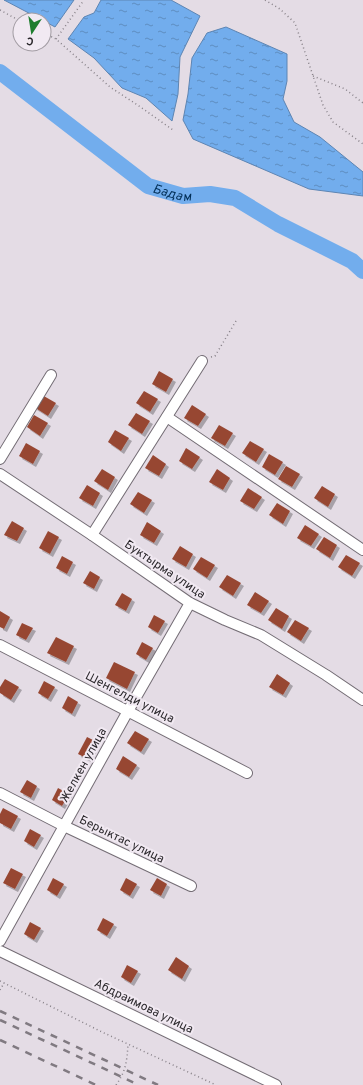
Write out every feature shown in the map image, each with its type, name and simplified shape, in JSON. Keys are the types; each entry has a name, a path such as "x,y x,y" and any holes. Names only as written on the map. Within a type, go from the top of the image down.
{"street":[{"path":"92,536 202,361"},
{"path":"0,459 51,375"},
{"path":"167,417 363,550"},
{"name":"Буктырма улица","path":"0,474 190,603 261,635 326,674 363,700"},
{"name":"Желкен улица","path":"0,941 190,603"},
{"name":"Шенгелди улица","path":"0,645 248,773"},
{"name":"Берыктас улица","path":"0,793 64,826 191,886"},
{"name":"Абдраимова улица","path":"0,951 276,1085"}],"path":[{"path":"56,39 84,0"},
{"path":"265,0 280,9 294,23 324,105 333,122 363,144"},
{"path":"0,10 12,17"},
{"path":"52,37 110,87 173,130"},
{"path":"313,76 345,89 363,103"},
{"path":"202,361 215,356 236,321"},
{"path":"0,981 102,1032 216,1085"},
{"path":"0,990 4,983"},
{"path":"116,1085 122,1077 127,1061 128,1044"}],"water":[{"path":"4,0 74,0 55,27 52,25 52,12 27,12"},
{"path":"101,0 171,0 200,16 180,57 178,94 172,121 146,98 122,88 94,58 68,39 84,17 94,13"},
{"path":"226,27 287,54 287,81 283,99 294,122 320,137 363,172 363,196 309,189 193,139 183,120 188,94 192,58 207,33"}],"building":[{"path":"159,371 173,379 166,392 152,384"},
{"path":"144,391 158,399 150,412 136,403"},
{"path":"42,395 56,403 48,416 34,407"},
{"path":"192,405 206,414 198,426 184,418"},
{"path":"136,413 150,421 142,434 128,425"},
{"path":"34,415 48,423 40,436 27,427"},
{"path":"219,425 233,433 225,446 211,438"},
{"path":"115,430 129,438 121,451 108,442"},
{"path":"250,441 264,449 256,462 242,453"},
{"path":"26,443 40,451 33,464 19,456"},
{"path":"186,448 200,457 192,469 179,461"},
{"path":"269,454 283,462 275,475 262,467"},
{"path":"153,455 166,464 159,476 145,468"},
{"path":"286,466 300,474 292,487 278,479"},
{"path":"102,469 115,477 108,490 94,481"},
{"path":"217,469 230,478 223,490 209,482"},
{"path":"87,485 100,493 93,506 79,498"},
{"path":"322,486 335,494 328,507 314,498"},
{"path":"248,488 262,497 254,509 240,501"},
{"path":"138,492 152,500 144,513 130,504"},
{"path":"277,503 290,511 283,524 269,515"},
{"path":"12,521 24,528 17,541 4,535"},
{"path":"147,522 161,531 154,543 140,535"},
{"path":"305,525 319,534 311,546 297,538"},
{"path":"48,531 59,537 50,554 39,548"},
{"path":"324,537 337,545 330,558 316,549"},
{"path":"180,546 193,554 186,567 172,559"},
{"path":"346,555 360,563 352,576 338,567"},
{"path":"62,556 73,562 67,574 56,568"},
{"path":"201,557 215,565 207,578 193,569"},
{"path":"90,571 100,577 94,589 83,583"},
{"path":"227,575 241,583 233,596 219,587"},
{"path":"255,592 269,601 261,613 247,605"},
{"path":"122,593 132,599 126,611 115,605"},
{"path":"276,608 289,616 282,629 268,620"},
{"path":"0,611 10,617 4,629 0,627"},
{"path":"154,615 165,621 158,633 148,627"},
{"path":"295,620 309,628 301,641 287,632"},
{"path":"22,623 33,628 26,640 16,635"},
{"path":"56,637 74,646 66,662 47,653"},
{"path":"142,642 153,648 146,660 136,654"},
{"path":"114,662 135,672 127,689 106,678"},
{"path":"277,674 290,683 283,695 269,687"},
{"path":"5,679 19,687 11,700 0,693 0,687"},
{"path":"44,681 55,687 48,699 38,693"},
{"path":"68,696 78,702 72,714 62,708"},
{"path":"135,731 149,739 141,752 127,743"},
{"path":"87,737 97,742 88,759 78,754"},
{"path":"123,756 137,765 129,777 116,769"},
{"path":"27,780 37,786 31,798 20,792"},
{"path":"58,788 69,794 62,806 52,800"},
{"path":"3,808 18,816 11,829 0,823 0,814"},
{"path":"30,829 41,835 34,847 24,841"},
{"path":"11,868 23,874 15,889 3,883"},
{"path":"53,878 64,884 57,896 47,890"},
{"path":"126,878 137,884 130,896 120,890"},
{"path":"157,878 167,884 161,896 150,890"},
{"path":"103,918 114,924 107,936 97,930"},
{"path":"30,922 41,928 34,940 24,934"},
{"path":"176,957 189,966 182,979 168,970"},
{"path":"127,965 138,971 131,983 121,977"}],"waterway":[{"name":"Бадам","path":"0,72 148,186 183,196 210,194 235,198 278,224 352,261 363,271"}],"railway":[{"path":"0,1011 158,1085"},
{"path":"0,1020 139,1085"},
{"path":"0,1040 96,1085"}]}
